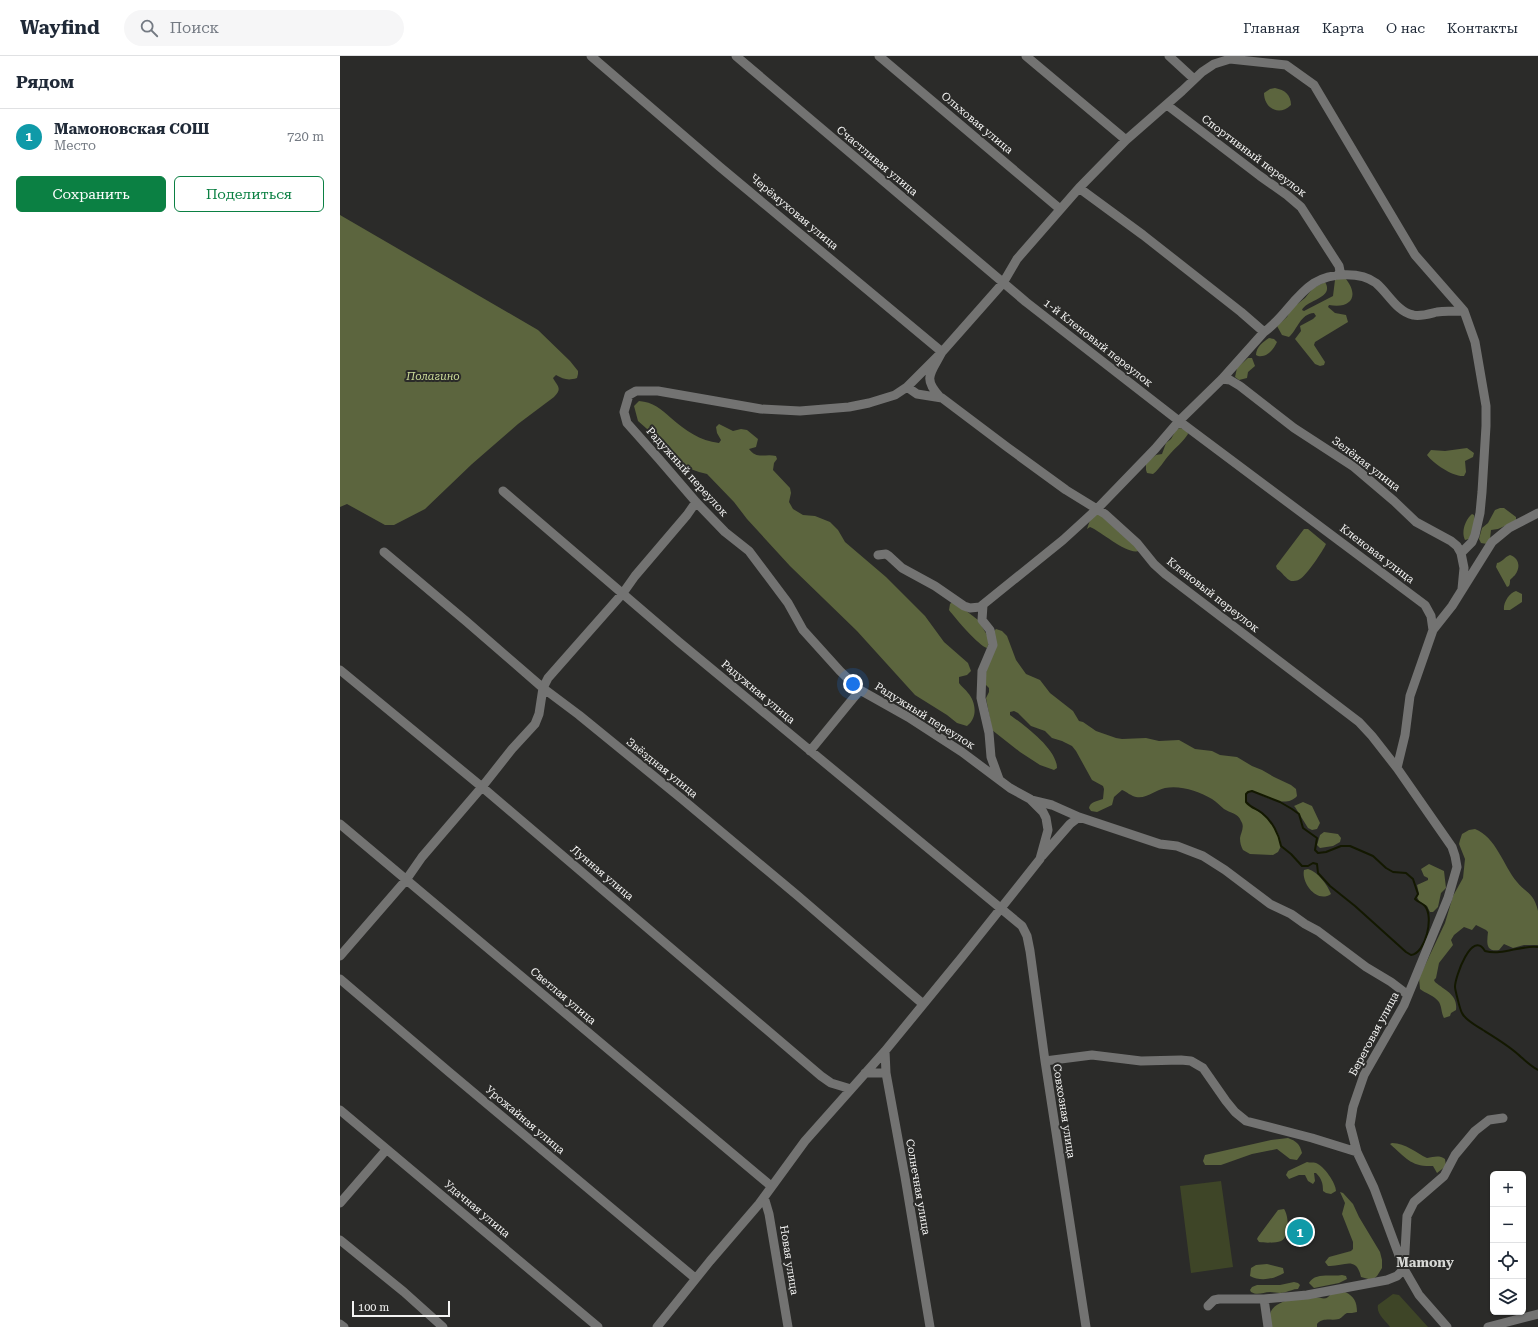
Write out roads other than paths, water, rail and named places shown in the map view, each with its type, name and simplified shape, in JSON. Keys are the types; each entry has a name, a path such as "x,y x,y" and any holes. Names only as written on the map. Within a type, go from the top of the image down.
{"street":[{"name":"Черёмуховая улица","path":"591,56 720,167 788,222 942,352"},
{"name":"Счастливая улица","path":"736,56 1003,283"},
{"name":"Ольховая улица","path":"878,56 1060,209"},
{"path":"1026,56 1126,140"},
{"path":"1169,56 1194,79"},
{"path":"907,387 942,352 1003,283 1017,259 1079,188 1126,140 1194,79 1214,64 1229,58 1286,65 1314,85 1416,255 1464,311 1475,342 1485,400 1486,426 1482,492 1477,528 1474,538 1461,553 1464,568 1462,589"},
{"name":"Спортивный переулок","path":"1167,104 1301,207 1339,266 1340,271 1338,275"},
{"path":"1079,188 1143,235 1241,312 1264,332"},
{"path":"878,555 886,554 902,568 935,586 964,606 973,608 983,605 1063,540 1098,509 1155,449 1179,421 1222,379 1264,332 1271,327 1313,284 1320,280 1338,275 1359,277 1371,280 1401,309 1412,315 1464,311"},
{"name":"1-й Кленовый переулок","path":"1003,283 1179,421"},
{"path":"940,397 930,386 930,377 942,352"},
{"name":"Зелёная улица","path":"1222,379 1230,380 1240,386 1294,428 1354,467 1416,522 1451,541 1457,546 1461,553"},
{"name":"Кленовый переулок","path":"907,387 917,394 940,397 1066,490 1098,509 1138,543 1154,564 1165,574 1359,722 1397,768 1442,832 1455,856"},
{"name":"Радужный переулок","path":"657,1327 695,1278 764,1197 805,1141 885,1051 1040,859 1046,840 1048,824 1043,812 1030,799 1018,794 962,752 860,690 840,672 803,630 783,596 749,551 726,532 696,502 627,423 624,415 629,396 636,391 643,390 672,393 761,409 800,411 849,407 869,403 895,395 907,387"},
{"name":"Кленовая улица","path":"1179,421 1423,604 1429,612 1434,630"},
{"name":"Радужная улица","path":"503,491 685,647 1000,909"},
{"path":"340,956 406,880 422,857 538,720 543,688 552,673 623,593 635,576 687,515 696,502"},
{"path":"1397,768 1405,735 1410,696 1434,630 1452,606 1492,542 1509,528 1538,513"},
{"name":"Звёздная улица","path":"384,552 468,622 543,688 580,716 682,799 923,1004"},
{"path":"983,605 982,620 990,630 993,645 982,671 981,698 989,733 991,757 1000,781"},
{"name":"Лунная улица","path":"340,670 482,787 821,1076 831,1083 851,1089"},
{"path":"810,751 860,690"},
{"path":"1030,799 1052,805 1080,817 1160,844 1177,846 1203,856 1225,870 1270,904 1291,914 1318,931 1366,967 1408,995"},
{"path":"1040,859 1070,824 1080,817"},
{"name":"Светлая улица","path":"340,824 771,1186"},
{"name":"Береговая улица","path":"1447,1327 1419,1295 1404,1269 1374,1188 1357,1152 1350,1125 1352,1112 1359,1089 1371,1061 1396,1020 1408,995 1448,898 1457,867 1455,856"},
{"name":"Совхозная улица","path":"1000,909 1018,922 1027,936 1086,1327"},
{"name":"Урожайная улица","path":"340,979 695,1278"},
{"name":"Солнечная улица","path":"885,1051 886,1073 930,1327"},
{"path":"1045,1061 1092,1055 1148,1061 1191,1061 1203,1068 1235,1112 1246,1120 1357,1152"},
{"path":"865,1073 886,1073"},
{"name":"Удачная улица","path":"340,1110 598,1327"},
{"path":"1208,1306 1214,1300 1219,1299 1307,1295 1388,1280 1397,1276 1404,1269 1408,1216 1412,1205 1420,1195 1444,1176 1453,1159 1475,1131 1489,1120 1504,1118"},
{"path":"340,1203 386,1150"},
{"name":"Новая улица","path":"764,1197 768,1207 788,1327"},
{"path":"340,1240 404,1292 443,1327"},
{"path":"1264,1298 1268,1327"},
{"path":"1488,1327 1538,1314"},
{"path":"340,1324 344,1327"}],"waterway":[{"path":"1252,791 1280,802 1299,814 1303,828 1317,838 1315,850 1318,853 1326,852 1341,846 1350,846 1373,856 1386,868 1393,872 1406,873 1413,879 1418,894 1415,899 1425,906 1428,911 1429,918 1427,934 1421,948 1416,953 1411,955 1406,952 1355,906 1330,886 1318,873 1317,864 1313,863 1308,866 1302,866 1281,846 1277,832 1269,820 1246,802 1246,794 1252,791"},
{"path":"1538,947 1524,947 1492,952 1485,951 1480,946 1475,946 1470,950 1461,965 1455,987 1461,1011 1464,1016 1475,1025 1508,1046 1538,1070"}],"place":[{"name":"Мамоновская СОШ","path":"1300,1232"}],"district":[{"name":"Mamony","path":"1425,1262"}],"park label":[{"name":"Полагино","path":"433,376"}]}
